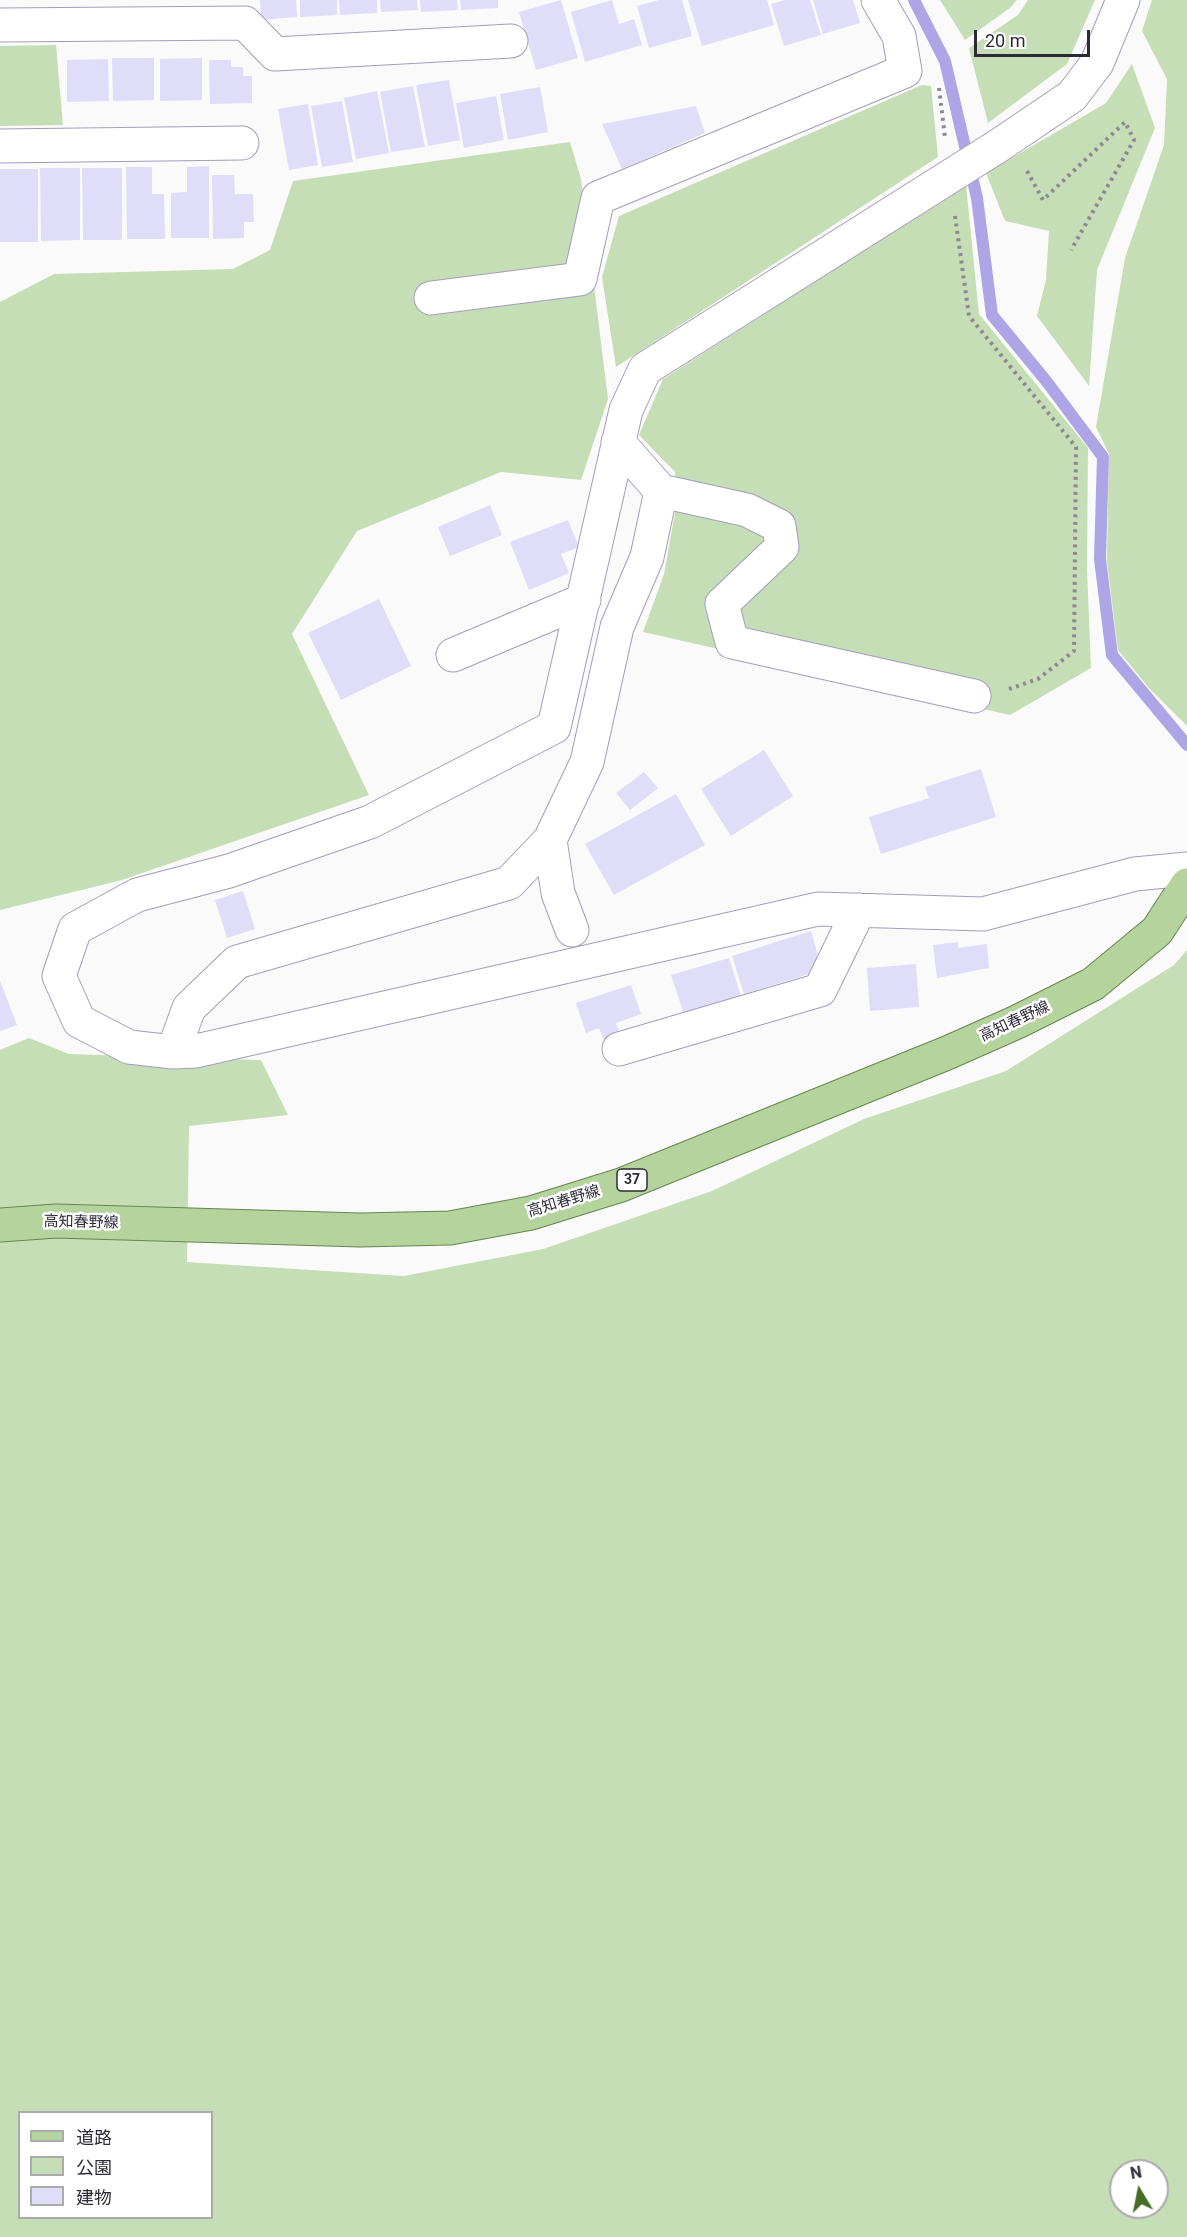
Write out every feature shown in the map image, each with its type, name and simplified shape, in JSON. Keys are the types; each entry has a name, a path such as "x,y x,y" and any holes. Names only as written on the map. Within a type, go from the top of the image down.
{"main road":[{"name":"高知春野線","path":"0,1225 56,1221 360,1230 450,1228 531,1213 621,1185 936,1057 1017,1022 1094,984 1157,931 1187,885"}],"street":[{"path":"431,298 580,279 598,198 905,71 899,36 878,0"},
{"path":"1123,0 1097,63 1072,96 645,369 626,410 554,727 370,822 229,871 136,895 75,929 59,976 79,1021 129,1047 173,1052 196,1051 818,909 982,914 1135,874 1187,869"},
{"path":"0,25 244,12 274,54 511,41"},
{"path":"0,147 242,143"},
{"path":"618,442 661,491 747,510 779,526 782,548 722,604 732,642 974,696"},
{"path":"173,1052 189,1008 237,962 509,883 550,840 587,762 617,627 647,557 661,491"},
{"path":"453,655 584,600"},
{"path":"550,840 558,893 572,930"},
{"path":"619,1049 820,990 859,910"}],"path":[{"path":"905,71 937,74 946,143"},
{"path":"1009,138 1043,200 1125,122 1134,140 1071,250"},
{"path":"955,212 969,316 1076,447 1074,651 1038,679 1004,691 974,696"}],"green space":[{"path":"940,0 1017,0 1010,8 965,40"},
{"path":"1028,0 1095,0 1067,64 988,123 969,48 1018,15"},
{"path":"1152,0 1187,0 1187,726 1148,687 1118,650 1107,561 1109,454 1096,427 1125,258 1164,145 1167,79 1142,31"},
{"path":"56,45 63,125 0,126 0,46"},
{"path":"1132,64 1155,128 1097,270 1089,386 1037,316 1046,280 1049,231 1005,221 986,173 1106,103"},
{"path":"922,85 931,86 938,157 616,367 602,277 619,216"},
{"path":"570,142 581,179 608,399 581,480 501,472 357,531 292,634 369,795 122,880 0,910 0,302 54,274 233,269 270,250 293,181"},
{"path":"966,185 979,314 1088,448 1087,569 1091,668 1010,715 643,632 664,574 676,507 675,472 639,435 663,379"},
{"path":"1187,950 1187,2237 0,2237 0,1050 29,1038 69,1054 261,1060 288,1115 189,1126 187,1262 404,1276 543,1249 712,1191 864,1119 1006,1071 1174,965"}],"building":[{"path":"260,0 296,0 297,17 261,20"},
{"path":"300,0 337,0 337,15 300,17"},
{"path":"339,0 377,0 377,13 340,15"},
{"path":"380,0 417,0 418,10 381,12"},
{"path":"420,0 457,0 458,10 421,12"},
{"path":"460,0 498,0 498,8 461,10"},
{"path":"561,0 578,58 536,70 519,12"},
{"path":"612,0 619,24 634,19 642,45 585,62 571,12"},
{"path":"659,0 682,0 692,36 649,48 637,6"},
{"path":"688,0 767,0 774,25 702,46"},
{"path":"785,0 810,0 821,35 784,46 771,4"},
{"path":"813,0 853,0 860,23 823,34"},
{"path":"112,58 154,58 154,100 113,101"},
{"path":"202,58 202,100 160,101 160,59"},
{"path":"108,59 109,101 67,102 67,60"},
{"path":"209,60 231,60 231,67 243,67 243,76 252,76 252,103 210,104"},
{"path":"449,80 460,140 428,146 416,85"},
{"path":"413,86 425,147 391,152 380,92"},
{"path":"540,87 548,132 508,140 500,94"},
{"path":"377,91 389,153 356,159 344,98"},
{"path":"496,96 504,140 464,148 456,103"},
{"path":"342,101 353,162 322,167 311,106"},
{"path":"308,104 318,165 289,170 278,109"},
{"path":"696,106 705,133 622,169 602,124"},
{"path":"209,166 209,238 171,238 171,193 187,192 187,167"},
{"path":"126,167 152,167 152,194 164,194 165,239 127,239"},
{"path":"40,168 80,168 80,240 41,241"},
{"path":"82,168 122,168 122,240 83,240"},
{"path":"0,169 38,169 38,242 0,242"},
{"path":"212,175 234,175 235,194 253,194 254,222 244,222 244,238 213,239"},
{"path":"490,505 502,535 450,556 438,527"},
{"path":"568,520 579,547 561,554 569,573 529,590 510,542"},
{"path":"379,599 411,666 341,700 308,633"},
{"path":"764,750 793,796 731,836 701,789"},
{"path":"981,769 996,817 881,854 869,817 929,798 925,787"},
{"path":"644,772 658,788 630,810 616,793"},
{"path":"676,794 705,845 614,895 585,844"},
{"path":"243,891 255,929 227,938 215,900"},
{"path":"811,931 822,970 744,994 732,956"},
{"path":"958,942 958,948 987,944 989,968 937,978 933,945"},
{"path":"729,958 741,996 684,1014 671,975"},
{"path":"916,964 919,1007 870,1011 867,968"},
{"path":"0,981 17,1025 0,1031"},
{"path":"631,985 641,1014 616,1023 620,1034 604,1040 599,1028 586,1033 576,1003"}],"waterway":[{"path":"914,0 945,61 977,198 992,315 1047,382 1103,457 1100,559 1112,655 1187,745"}]}
